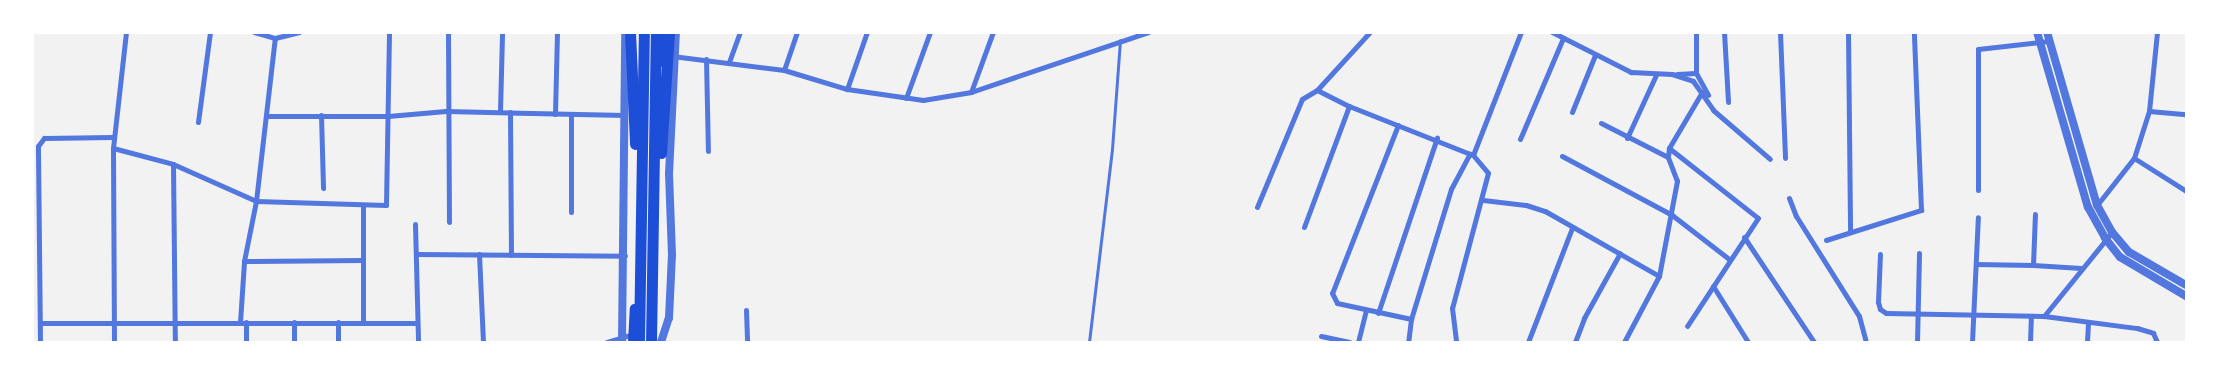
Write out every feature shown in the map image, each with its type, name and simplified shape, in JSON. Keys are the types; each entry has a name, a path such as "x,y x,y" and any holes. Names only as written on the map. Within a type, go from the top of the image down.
{"highway":[{"path":"630,32 640,281"},
{"path":"635,340 640,281 644,32"},
{"path":"652,342 656,32"},
{"path":"652,281 669,32"}],"main road":[{"path":"635,340 638,257 639,32"},
{"path":"652,342 656,174 663,32"}],"street":[{"path":"114,342 113,148 126,32"},
{"path":"198,122 210,32"},
{"path":"254,32 275,38 299,32"},
{"path":"113,148 173,164 256,201 363,206 386,205 389,32"},
{"path":"448,32 446,111 449,222"},
{"path":"500,112 502,32"},
{"path":"555,114 557,32"},
{"path":"622,340 625,256 625,32"},
{"path":"661,342 668,318 672,255 669,174 676,32"},
{"path":"729,62 740,32"},
{"path":"784,70 797,32"},
{"path":"847,89 867,32"},
{"path":"906,98 930,32"},
{"path":"971,92 993,32"},
{"path":"662,56 706,59 784,70 847,89 922,100 971,92 1148,32"},
{"path":"1257,207 1302,99 1317,90 1370,32"},
{"path":"1408,342 1411,320 1451,189 1472,154 1520,32"},
{"path":"1552,32 1632,72 1656,75 1696,73"},
{"path":"1696,32 1696,73 1708,95"},
{"path":"1724,32 1728,102"},
{"path":"1780,32 1785,158"},
{"path":"1848,32 1850,231"},
{"path":"1826,240 1920,210 1914,32"},
{"path":"2037,32 2088,207 2104,238 2120,257 2186,296"},
{"path":"2047,32 2097,205 2112,232 2129,252 2186,284"},
{"path":"2097,205 2134,158 2149,111 2157,32"},
{"path":"240,322 244,261 256,201 275,38"},
{"path":"1520,139 1563,38"},
{"path":"1978,190 1978,49 2040,44 2049,41"},
{"path":"1572,112 1595,55"},
{"path":"706,59 708,150"},
{"path":"1672,74 1694,81 1712,110 1770,159"},
{"path":"1627,138 1656,75"},
{"path":"1317,90 1350,106 1437,138 1472,154 1488,173 1483,200 1452,308 1456,342"},
{"path":"1624,342 1659,276 1678,182 1668,158 1669,148 1702,92"},
{"path":"1304,227 1350,106"},
{"path":"267,116 388,116 446,111 625,115"},
{"path":"2149,111 2186,114"},
{"path":"510,112 511,255"},
{"path":"321,115 324,188"},
{"path":"571,115 571,212"},
{"path":"1601,123 1668,158"},
{"path":"1398,125 1332,293 1337,303 1411,320"},
{"path":"40,342 38,146 44,138 114,137"},
{"path":"1378,313 1437,138"},
{"path":"1669,148 1758,218 1729,259 1687,326"},
{"path":"1562,156 1672,215 1729,259"},
{"path":"2134,158 2186,192"},
{"path":"173,164 175,342"},
{"path":"656,174 669,174"},
{"path":"1789,198 1796,216 1859,316 1866,342"},
{"path":"1483,200 1526,205 1545,211 1659,276"},
{"path":"363,206 363,322"},
{"path":"2033,265 2035,214"},
{"path":"1972,342 1978,217"},
{"path":"416,224 416,323 418,342"},
{"path":"1528,342 1572,228"},
{"path":"2044,316 2104,238 2112,232"},
{"path":"1744,237 1814,342"},
{"path":"1575,342 1584,318 1620,253"},
{"path":"416,254 625,256"},
{"path":"478,254 483,342"},
{"path":"1880,254 1880,309 1886,313 2044,316 2138,328 2153,333 2157,342"},
{"path":"1917,342 1920,254"},
{"path":"244,261 363,260"},
{"path":"1976,264 2081,268"},
{"path":"1712,286 1748,342"},
{"path":"746,310 747,342"},
{"path":"1358,342 1366,310"},
{"path":"2030,316 2030,342"},
{"path":"246,322 246,342"},
{"path":"294,322 294,342"},
{"path":"338,322 338,342"},
{"path":"2087,342 2088,322"},
{"path":"40,323 416,323"},
{"path":"1322,336 1349,342"},
{"path":"607,342 635,340"}],"lane":[{"path":"1089,342 1112,150 1120,40"}]}
